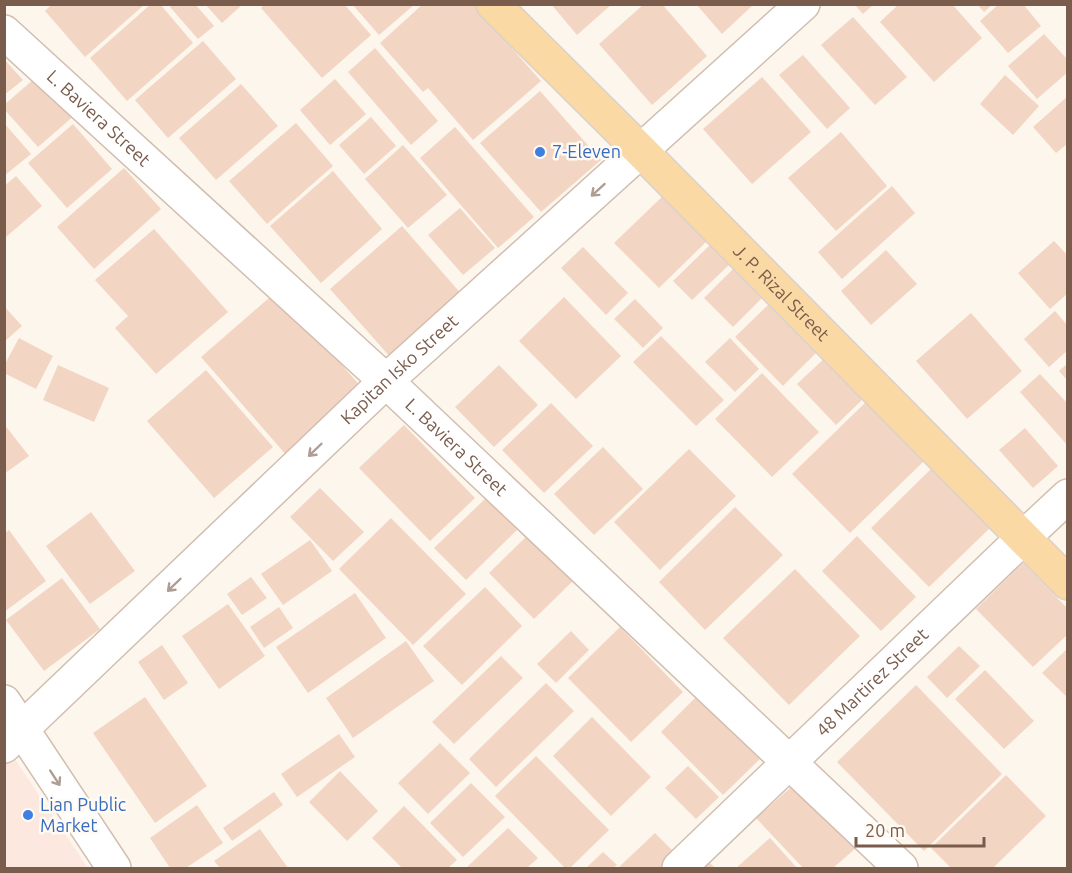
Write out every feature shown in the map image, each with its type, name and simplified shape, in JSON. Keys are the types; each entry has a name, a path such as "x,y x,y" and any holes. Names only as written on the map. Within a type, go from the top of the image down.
{"main road":[{"name":"J. P. Rizal Street","path":"493,4 1068,583"}],"street":[{"name":"Kapitan Isko Street","path":"14,737 386,381 803,4"},
{"name":"L. Baviera Street","path":"4,32 386,381 789,764 902,868"},
{"name":"48 Martirez Street","path":"679,868 1068,496"},
{"path":"4,702 14,737 114,868"}],"shaded area":[{"name":"Lian Public Market","path":"12,755 88,868 5,868 4,762"}],"building":[{"path":"52,4 145,4 85,57 45,11"},
{"path":"151,4 160,4 193,43 127,101 90,58"},
{"path":"172,4 195,4 214,26 198,39 170,7"},
{"path":"205,4 243,4 222,23"},
{"path":"265,4 344,4 371,35 322,78 261,8"},
{"path":"352,4 415,4 379,35"},
{"path":"423,4 473,4 541,81 473,140 428,88 423,92 380,43"},
{"path":"551,4 612,4 577,35"},
{"path":"644,4 662,4 707,56 652,105 599,44"},
{"path":"696,4 754,4 722,34"},
{"path":"854,4 874,4 863,14"},
{"path":"899,4 952,4 982,38 934,82 880,22"},
{"path":"977,4 993,4 984,12"},
{"path":"999,4 1023,4 1041,26 1008,53 980,21"},
{"path":"853,17 907,77 875,105 821,45"},
{"path":"1044,34 1068,60 1068,72 1037,99 1008,66"},
{"path":"203,41 236,79 168,138 135,100"},
{"path":"375,48 438,121 411,145 348,72"},
{"path":"803,55 850,108 827,129 779,75"},
{"path":"4,59 23,80 4,95"},
{"path":"41,73 76,114 38,147 4,109 4,105"},
{"path":"1005,75 1039,106 1013,135 980,104"},
{"path":"762,77 811,132 752,184 703,129"},
{"path":"335,79 366,114 330,145 300,110"},
{"path":"241,84 278,126 216,180 179,138"},
{"name":"7-Eleven","path":"540,91 601,160 541,212 480,143"},
{"path":"1068,96 1068,143 1056,153 1033,127"},
{"path":"371,117 396,146 364,174 339,145"},
{"path":"4,123 31,154 4,176"},
{"path":"296,123 333,166 267,224 229,181"},
{"path":"73,124 112,169 67,208 28,163"},
{"path":"455,127 534,217 498,248 420,158"},
{"path":"841,132 887,186 836,231 788,178"},
{"path":"403,145 447,195 408,228 365,179"},
{"path":"124,168 161,209 94,269 57,227"},
{"path":"333,171 382,229 321,283 270,226"},
{"path":"16,176 42,206 6,237 4,235 4,186"},
{"path":"892,186 915,213 842,279 818,252"},
{"path":"665,194 709,239 659,288 614,243"},
{"path":"460,208 495,248 463,275 428,235"},
{"path":"402,226 463,296 392,359 330,289"},
{"path":"154,229 228,312 156,374 115,328 128,316 95,280"},
{"path":"1054,241 1068,256 1068,293 1050,309 1018,273"},
{"path":"710,245 729,265 692,300 673,281"},
{"path":"583,247 628,293 606,315 561,268"},
{"path":"886,250 917,284 871,325 841,291"},
{"path":"736,266 765,295 733,327 704,298"},
{"path":"277,291 363,389 287,456 201,357"},
{"path":"564,297 621,356 576,399 519,341"},
{"path":"635,299 663,328 643,348 614,319"},
{"path":"773,300 821,348 783,386 735,337"},
{"path":"4,306 22,326 4,342"},
{"path":"1055,311 1068,326 1068,350 1049,367 1024,339"},
{"path":"971,313 1022,371 967,419 916,361"},
{"path":"661,336 724,400 696,426 633,362"},
{"path":"19,338 53,356 36,389 4,373 4,366"},
{"path":"730,338 759,369 735,392 705,362"},
{"path":"826,357 865,397 836,425 797,384"},
{"path":"1068,363 1068,381 1059,371"},
{"path":"58,365 109,388 94,422 43,400"},
{"path":"499,365 538,405 494,447 455,407"},
{"path":"206,370 273,447 214,498 147,421"},
{"path":"762,373 819,432 772,477 715,419"},
{"path":"1040,374 1068,404 1068,446 1020,392"},
{"path":"868,400 926,459 850,533 792,474"},
{"path":"551,403 593,446 544,493 502,450"},
{"path":"4,424 29,456 4,474"},
{"path":"404,425 475,498 430,541 359,468"},
{"path":"1025,428 1058,466 1033,488 999,450"},
{"path":"603,447 643,489 594,535 554,494"},
{"path":"689,449 736,496 660,570 614,522"},
{"path":"935,465 993,525 929,587 871,528"},
{"path":"320,488 364,532 333,561 290,517"},
{"path":"486,498 517,530 466,580 434,548"},
{"path":"735,507 783,555 705,630 659,582"},
{"path":"91,512 135,571 90,604 46,546"},
{"path":"391,518 466,594 413,645 339,569"},
{"path":"9,530 46,581 4,612 4,534"},
{"path":"531,532 576,578 534,619 489,573"},
{"path":"857,536 916,597 881,631 822,571"},
{"path":"310,540 332,571 283,605 261,574"},
{"path":"1023,563 1068,609 1068,634 1033,667 976,609"},
{"path":"795,569 860,636 789,705 723,638"},
{"path":"251,577 267,598 242,615 227,594"},
{"path":"62,578 100,629 44,671 6,620"},
{"path":"485,587 522,626 462,685 423,646"},
{"path":"355,593 386,638 308,693 276,647"},
{"path":"228,604 265,656 219,689 182,636"},
{"path":"279,607 293,628 264,648 250,627"},
{"path":"620,627 683,692 631,742 568,678"},
{"path":"571,631 589,650 556,683 537,664"},
{"path":"406,641 434,681 353,738 326,698"},
{"path":"162,645 188,683 164,700 138,662"},
{"path":"959,646 980,666 947,698 927,677"},
{"path":"1068,648 1068,698 1042,673"},
{"path":"501,656 523,678 454,744 432,722"},
{"path":"985,670 1034,721 1004,749 955,699"},
{"path":"546,683 574,711 496,787 469,759"},
{"path":"916,685 1002,774 924,851 837,762"},
{"path":"698,695 760,759 723,795 661,732"},
{"path":"145,697 207,786 155,823 93,733"},
{"path":"592,717 651,777 611,816 553,756"},
{"path":"339,734 355,757 297,797 281,774"},
{"path":"440,743 470,773 428,814 398,783"},
{"path":"536,756 609,830 570,868 565,868 495,796"},
{"path":"688,766 719,797 696,819 665,788"},
{"path":"340,771 378,811 347,841 309,802"},
{"path":"1006,775 1046,816 993,868 951,868 931,848"},
{"path":"471,783 505,817 463,857 430,823"},
{"path":"796,783 856,848 833,868 803,868 756,818"},
{"path":"274,792 283,805 232,841 223,828"},
{"path":"197,805 223,843 186,868 170,868 150,838"},
{"path":"404,806 457,860 448,868 402,868 372,838"},
{"path":"508,828 538,858 527,868 466,868"},
{"path":"260,829 288,868 220,868 214,861"},
{"path":"655,833 677,855 663,868 618,868"},
{"path":"770,838 797,868 736,868"},
{"path":"603,852 617,865 613,868 586,868"},
{"path":"706,859 715,868 696,868"}],"place":[{"name":"7-Eleven","path":"540,152"},
{"name":"Lian Public Market","path":"28,815"}]}
